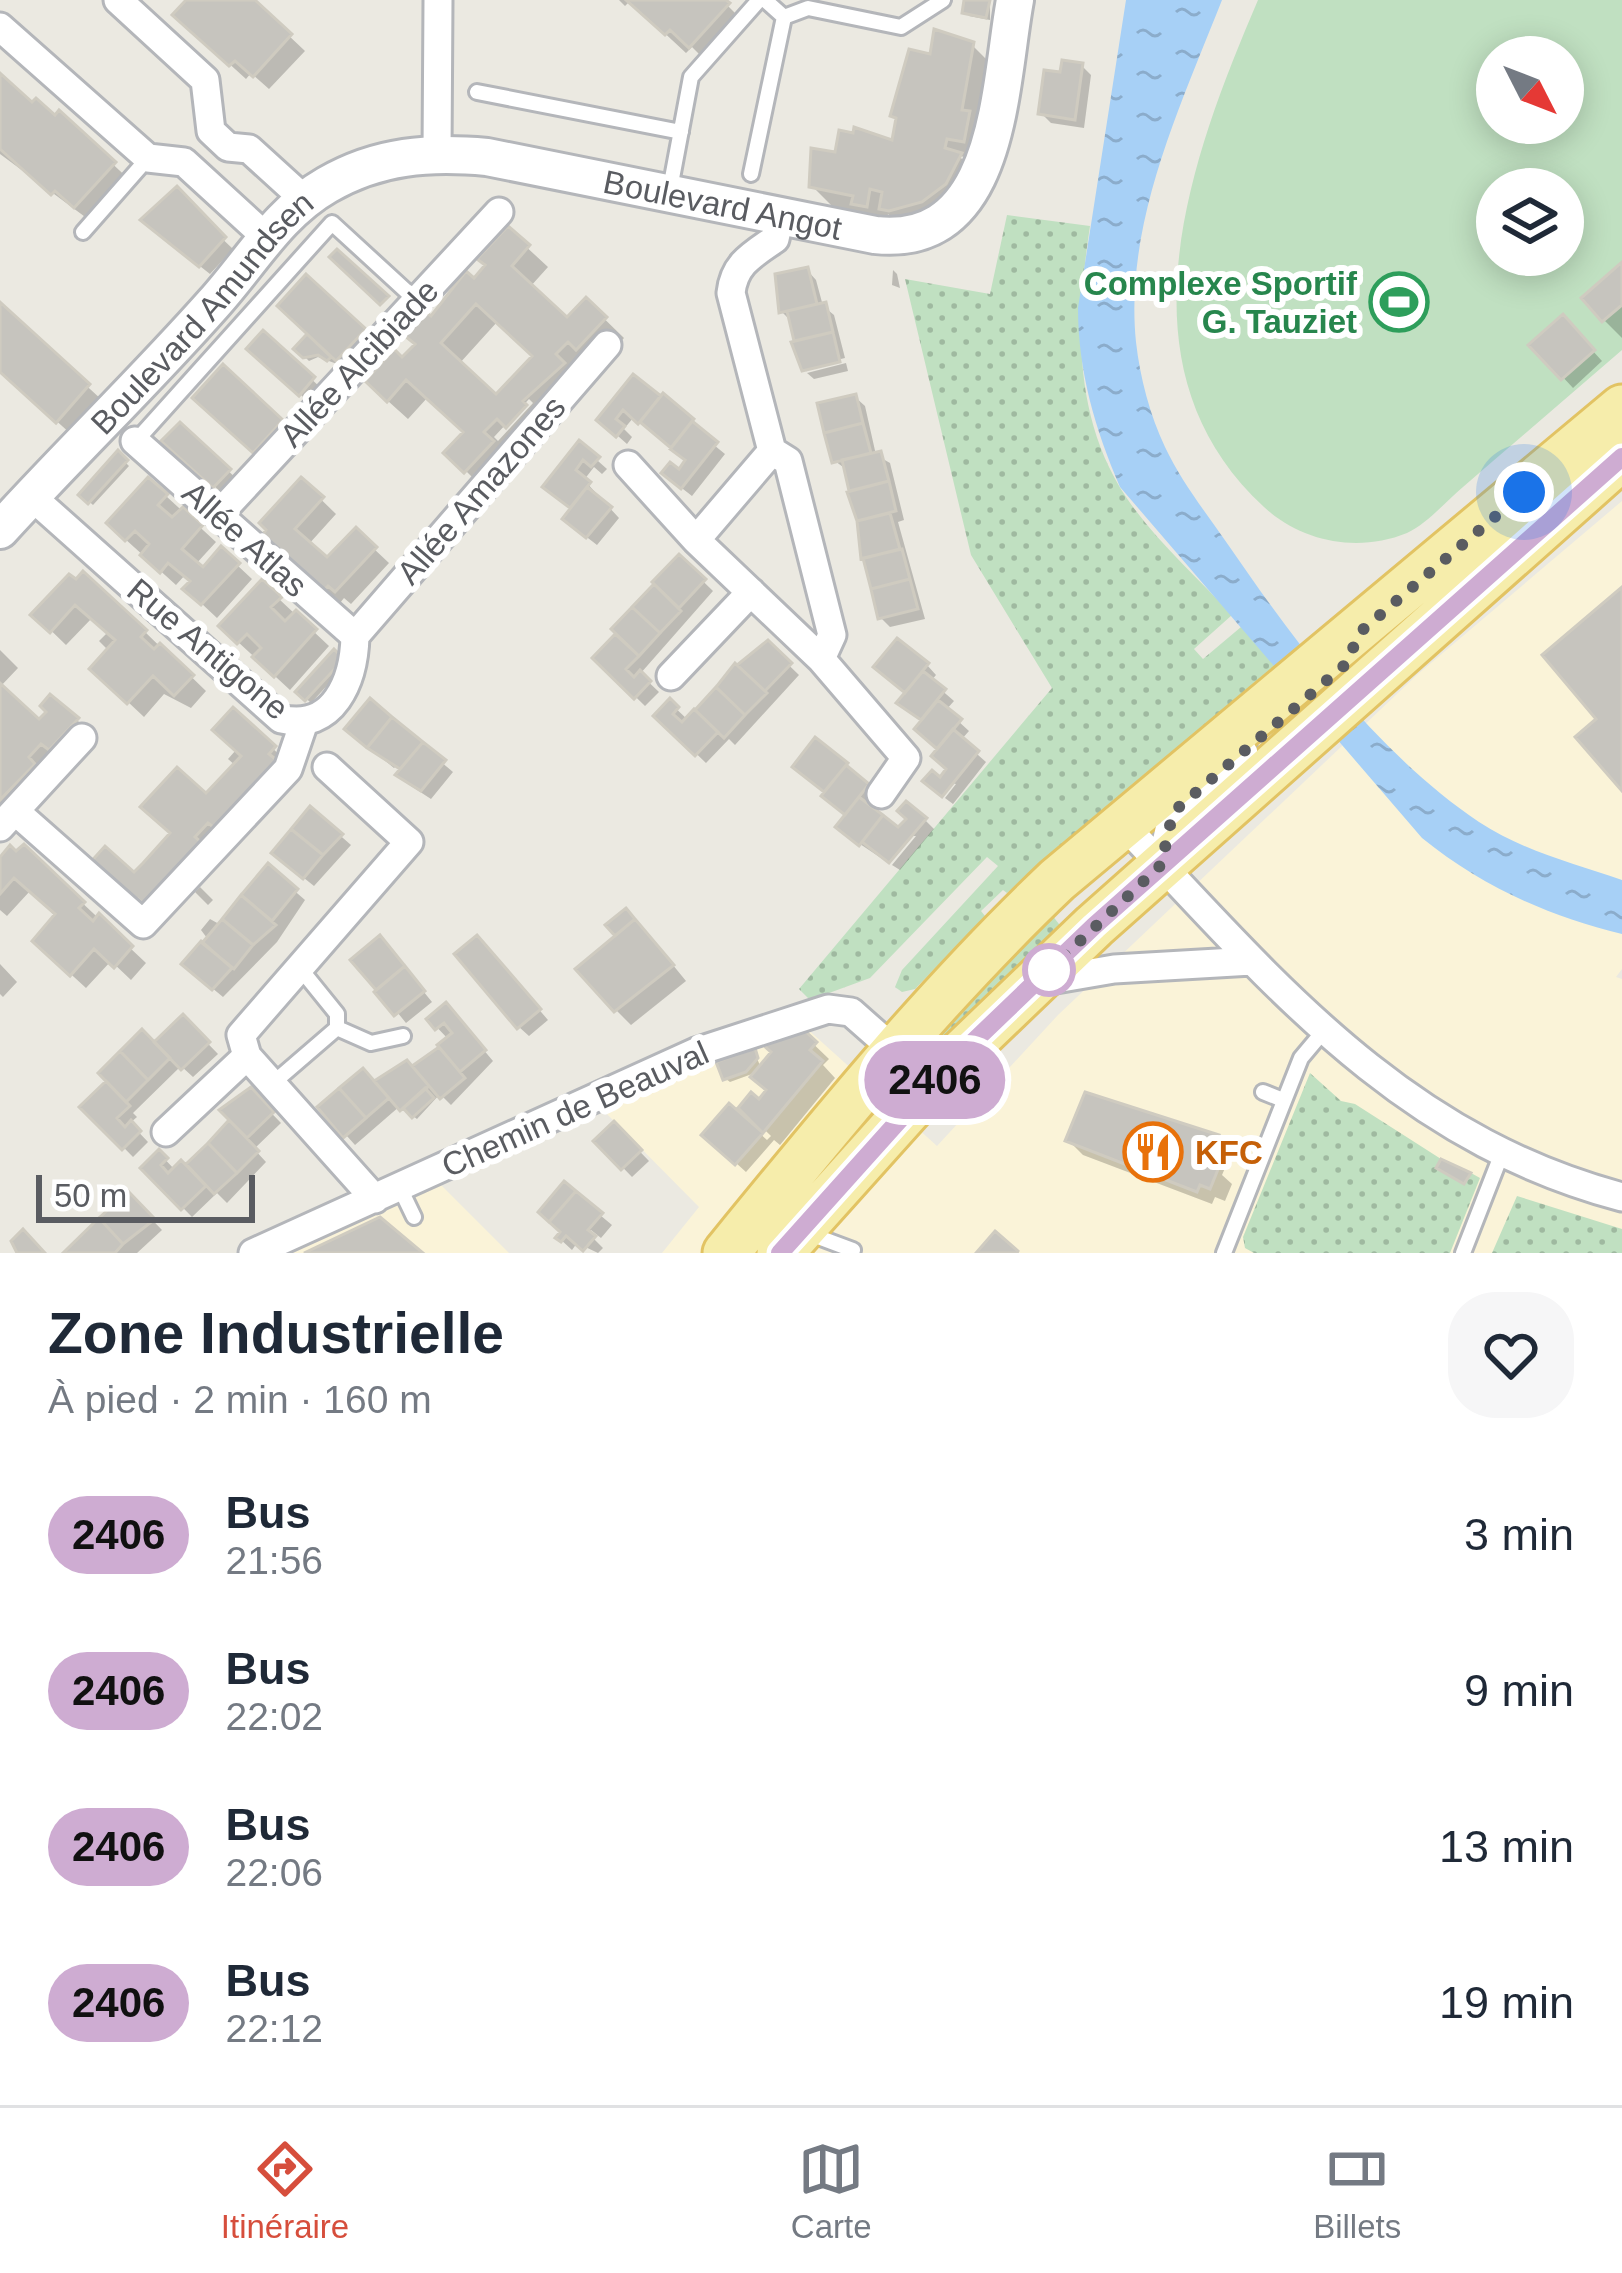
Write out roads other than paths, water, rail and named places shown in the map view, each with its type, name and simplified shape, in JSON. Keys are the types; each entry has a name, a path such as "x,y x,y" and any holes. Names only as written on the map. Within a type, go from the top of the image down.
{"main road":[{"path":"790,1241 946,1068 1161,865 1298,710 1622,408"},
{"path":"1351,658 1485,589 1622,457"},
{"path":"726,1253 893,1049 976,957 1124,825 1298,710"}],"street":[{"path":"437,153 438,0"},
{"name":"Boulevard Angot","path":"437,153 487,157 875,235 904,235 951,215 983,172 1015,0"},
{"path":"112,1 205,80 211,131 228,147 252,146 304,199"},
{"path":"0,26 51,65 148,158 184,162 266,237"},
{"name":"Boulevard Amundsen","path":"0,530 54,478 304,199 366,166 437,153"},
{"name":"Allée Alcibiade","path":"218,514 499,212"},
{"path":"780,216 775,239 743,261 733,276 731,293 772,451 788,460 832,635 821,658"},
{"name":"Allée Amazones","path":"355,636 608,345"},
{"name":"Allée Atlas","path":"135,441 355,636"},
{"path":"695,540 772,451"},
{"path":"628,465 695,540 821,658 906,758 881,794"},
{"name":"Rue Antigone","path":"31,496 280,719 303,725 323,715 351,682 355,636"},
{"path":"671,676 751,592"},
{"path":"82,738 8,819 143,925 288,769 303,725"},
{"path":"327,767 409,842 241,1034 247,1056 272,1084 387,1193"},
{"path":"1124,825 1252,961 1420,1108 1502,1154 1622,1198"},
{"path":"1034,984 1094,971 1252,961"},
{"name":"Chemin de Beauval","path":"254,1253 696,1052 828,1009 851,1012 893,1049"},
{"path":"166,1132 247,1056"}],"lane":[{"path":"669,194 691,77 762,0 784,17"},
{"path":"784,17 808,8 902,27 943,0"},
{"path":"751,174 784,17"},
{"path":"477,92 681,132"},
{"path":"83,232 148,158"},
{"path":"135,441 332,223 417,301"},
{"path":"272,1084 337,1028 337,1014 299,967"},
{"path":"1216,1252 1316,1017"},
{"path":"337,1028 371,1043 403,1036"},
{"path":"1263,1092 1283,1100"},
{"path":"1463,1253 1502,1154"},
{"path":"387,1193 415,1217"},
{"path":"790,1241 853,1250"}],"water":[{"path":"1126,0 1222,0 1173,124 1138,254 1138,356 1150,409 1172,460 1283,621 1373,731 1442,795 1479,822 1549,856 1622,880 1622,934 1516,897 1422,838 1120,487 1090,399 1078,308"}],"place":[{"name":"Complexe Sportif G. Tauziet","path":"1399,302"},
{"name":"KFC","path":"1153,1152"}]}
